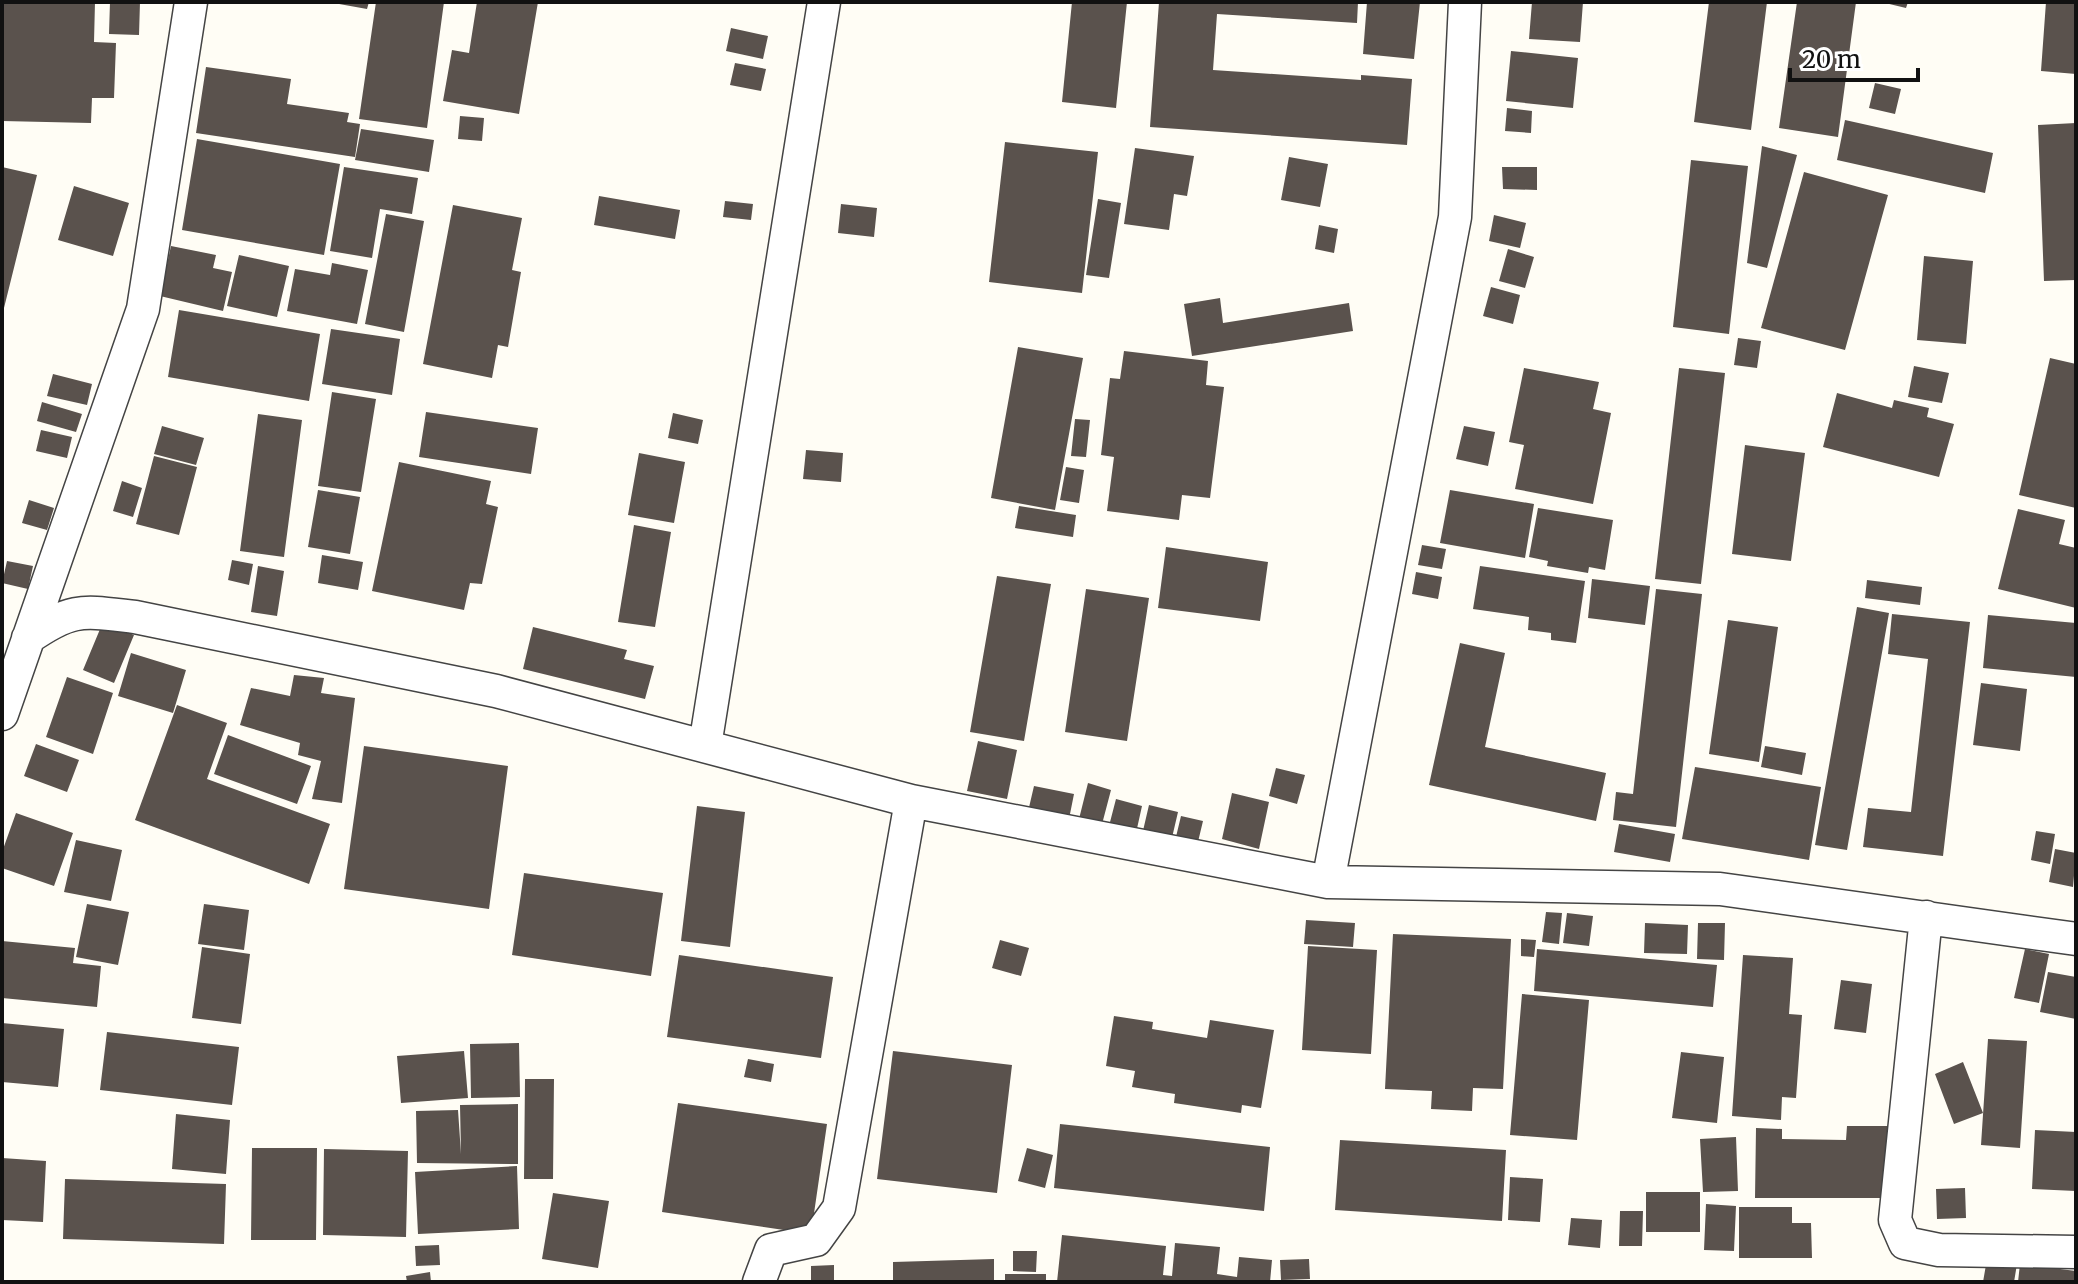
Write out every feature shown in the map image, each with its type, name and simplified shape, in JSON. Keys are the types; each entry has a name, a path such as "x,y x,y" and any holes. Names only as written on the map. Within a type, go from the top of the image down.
{"street":[{"path":"2,714 143,309 191,2"},
{"path":"705,746 824,2"},
{"path":"1328,882 1455,217 1465,2"},
{"path":"28,638 60,616 84,611 135,617 496,691 911,801 1328,882 1720,889 2076,939"},
{"path":"759,1282 771,1250 816,1240 839,1208 911,801"},
{"path":"1926,917 1895,1220 1905,1243 1939,1250 2076,1252"}],"building":[{"path":"2,2 95,2 94,42 116,43 114,98 92,98 91,123 2,121"},
{"path":"110,2 140,2 139,35 109,34"},
{"path":"328,2 369,2 367,9"},
{"path":"376,2 444,2 427,128 359,119"},
{"path":"477,2 538,2 519,114 443,101 452,50 469,53"},
{"path":"1072,2 1127,2 1116,108 1062,102"},
{"path":"1159,2 1358,2 1357,23 1217,14 1213,70 1361,80 1361,75 1412,79 1407,145 1150,127"},
{"path":"1367,2 1420,2 1414,59 1363,54"},
{"path":"1532,2 1583,2 1580,42 1529,39"},
{"path":"1709,2 1767,2 1751,130 1694,122"},
{"path":"1797,2 1856,2 1838,137 1779,128"},
{"path":"1881,2 1908,2 1906,8"},
{"path":"2046,2 2076,2 2076,74 2041,71"},
{"path":"731,28 768,36 763,59 726,51"},
{"path":"1511,51 1578,58 1573,108 1506,101"},
{"path":"735,63 766,69 761,91 730,85"},
{"path":"206,67 291,79 287,104 349,113 347,122 360,124 355,157 196,133"},
{"path":"1875,83 1901,89 1895,114 1869,108"},
{"path":"1507,108 1532,111 1531,133 1505,131"},
{"path":"460,116 484,118 482,141 458,139"},
{"path":"1845,120 1993,153 1985,193 1837,160"},
{"path":"2076,123 2076,280 2044,281 2038,125"},
{"path":"361,129 434,140 429,172 355,160"},
{"path":"197,139 340,164 324,255 182,230"},
{"path":"1005,142 1098,152 1082,293 989,282"},
{"path":"1762,146 1797,155 1767,268 1747,263"},
{"path":"1135,148 1194,156 1187,196 1174,194 1169,230 1124,224"},
{"path":"1289,157 1328,164 1320,207 1281,200"},
{"path":"1691,160 1748,166 1729,334 1673,327"},
{"path":"2,167 37,175 3,312 2,312"},
{"path":"344,167 418,178 412,214 380,209 372,258 330,251"},
{"path":"1502,167 1537,167 1537,190 1503,189"},
{"path":"1804,172 1888,195 1845,350 1761,328"},
{"path":"74,186 129,203 113,256 58,240"},
{"path":"599,196 680,210 675,239 594,225"},
{"path":"1098,199 1121,203 1109,278 1086,275"},
{"path":"725,201 753,204 751,220 723,217"},
{"path":"841,204 877,208 874,237 838,233"},
{"path":"453,205 522,218 512,270 521,272 508,347 498,345 492,378 423,364"},
{"path":"386,214 424,221 404,332 365,324"},
{"path":"1494,215 1526,223 1520,248 1489,241"},
{"path":"1319,225 1338,229 1334,253 1315,249"},
{"path":"171,246 216,255 213,268 232,272 223,311 160,296"},
{"path":"1508,249 1534,257 1525,288 1499,281"},
{"path":"239,255 289,266 277,317 227,306"},
{"path":"1924,256 1973,261 1966,344 1917,340"},
{"path":"332,263 368,270 357,324 287,311 295,269 330,275"},
{"path":"1491,287 1520,295 1513,324 1483,316"},
{"path":"1220,298 1223,323 1349,303 1353,331 1192,356 1184,304"},
{"path":"179,310 320,334 309,401 168,377"},
{"path":"331,329 400,339 392,395 322,384"},
{"path":"1738,338 1761,341 1757,368 1734,365"},
{"path":"1018,347 1083,358 1055,510 991,498"},
{"path":"1124,351 1208,361 1206,385 1224,387 1210,498 1182,495 1179,520 1107,511 1114,457 1101,455 1110,378 1120,379"},
{"path":"2050,358 2076,364 2076,508 2019,495"},
{"path":"1914,366 1949,373 1942,403 1908,397"},
{"path":"1524,368 1599,382 1593,409 1611,413 1593,504 1515,489 1524,445 1509,442"},
{"path":"1679,368 1725,373 1701,584 1655,579"},
{"path":"53,374 92,384 87,405 47,396"},
{"path":"332,392 376,399 361,492 318,486"},
{"path":"1837,393 1892,408 1894,400 1929,408 1927,417 1954,424 1939,477 1823,447"},
{"path":"42,402 82,414 76,432 37,421"},
{"path":"426,412 538,428 531,474 419,457"},
{"path":"673,413 703,420 698,444 668,438"},
{"path":"258,414 302,420 284,557 240,551"},
{"path":"1075,419 1090,420 1086,457 1071,456"},
{"path":"162,426 204,438 196,465 154,454"},
{"path":"1464,426 1495,432 1488,466 1456,459"},
{"path":"41,430 72,437 67,458 36,451"},
{"path":"1745,445 1805,453 1791,561 1732,554"},
{"path":"806,450 843,453 841,482 803,479"},
{"path":"639,453 685,462 674,523 628,515"},
{"path":"154,456 197,467 179,535 136,524"},
{"path":"399,462 491,481 486,504 498,507 482,584 470,583 464,610 372,591"},
{"path":"1066,467 1084,470 1079,503 1060,500"},
{"path":"122,481 142,488 133,517 113,511"},
{"path":"318,490 360,497 350,554 308,547"},
{"path":"1450,490 1534,504 1525,558 1440,543"},
{"path":"29,500 54,508 47,530 22,523"},
{"path":"1019,506 1076,515 1073,537 1015,528"},
{"path":"1538,508 1613,520 1605,570 1589,567 1588,573 1547,566 1548,561 1529,557"},
{"path":"2018,509 2065,520 2059,544 2076,548 2076,608 1998,589"},
{"path":"634,525 671,532 655,627 618,622"},
{"path":"1422,545 1446,549 1442,569 1418,565"},
{"path":"1166,547 1268,562 1260,621 1158,608"},
{"path":"322,555 363,562 358,590 318,583"},
{"path":"232,560 253,564 249,585 228,580"},
{"path":"7,561 33,566 28,589 2,583"},
{"path":"258,566 284,571 277,616 251,612"},
{"path":"1480,566 1585,581 1576,643 1551,640 1551,633 1528,630 1529,617 1473,609"},
{"path":"1416,572 1442,577 1438,599 1412,594"},
{"path":"997,576 1051,584 1024,741 970,732"},
{"path":"1592,579 1650,586 1645,625 1588,618"},
{"path":"1867,580 1922,587 1920,605 1865,598"},
{"path":"1086,589 1149,598 1127,741 1065,732"},
{"path":"1656,589 1702,594 1676,827 1613,820 1616,792 1633,794"},
{"path":"1857,607 1889,613 1847,850 1815,845"},
{"path":"1892,614 1970,622 1943,856 1863,847 1868,808 1911,812 1928,659 1888,654"},
{"path":"1988,615 2076,623 2076,677 1983,668"},
{"path":"1728,620 1778,627 1759,762 1709,754"},
{"path":"103,622 134,635 114,683 83,670"},
{"path":"533,627 627,650 624,659 654,666 645,699 523,669"},
{"path":"1460,643 1505,653 1485,747 1606,773 1596,821 1429,785"},
{"path":"131,653 186,670 173,713 118,696"},
{"path":"294,675 324,678 321,693 355,698 342,803 312,799 321,761 298,755 300,743 240,725 251,688 290,696"},
{"path":"67,677 113,693 93,754 46,737"},
{"path":"1981,683 2027,689 2020,751 1973,745"},
{"path":"177,705 227,723 207,779 330,824 309,884 135,820"},
{"path":"228,735 311,766 297,804 214,774"},
{"path":"978,741 1017,750 1007,799 967,791"},
{"path":"36,744 79,760 67,792 24,776"},
{"path":"364,746 508,766 489,909 344,889"},
{"path":"1765,746 1806,753 1802,775 1761,767"},
{"path":"1695,767 1821,787 1809,860 1682,839"},
{"path":"1276,768 1305,775 1297,804 1269,796"},
{"path":"1088,783 1111,790 1101,828 1078,823"},
{"path":"1034,786 1074,794 1068,824 1027,816"},
{"path":"1232,793 1269,802 1259,849 1222,839"},
{"path":"1116,799 1142,806 1136,833 1109,826"},
{"path":"1149,805 1178,812 1171,842 1142,835"},
{"path":"697,806 745,812 730,947 681,941"},
{"path":"16,813 73,833 54,886 2,868 2,852"},
{"path":"1181,816 1203,821 1197,846 1175,841"},
{"path":"1619,824 1675,834 1670,862 1614,852"},
{"path":"2036,831 2055,834 2050,864 2031,860"},
{"path":"76,840 122,850 111,901 64,892"},
{"path":"2055,849 2076,853 2073,887 2049,882"},
{"path":"524,873 663,893 651,976 512,955"},
{"path":"87,904 129,912 118,965 76,957"},
{"path":"204,904 249,910 244,950 198,944"},
{"path":"1546,912 1562,913 1559,944 1542,942"},
{"path":"1567,913 1593,916 1589,946 1563,943"},
{"path":"1306,920 1355,923 1353,947 1304,944"},
{"path":"1645,923 1688,925 1687,954 1644,953"},
{"path":"1698,923 1725,923 1724,960 1697,959"},
{"path":"1393,934 1511,939 1503,1089 1473,1088 1472,1111 1431,1109 1432,1091 1385,1089"},
{"path":"1521,939 1536,940 1534,957 1521,956"},
{"path":"1000,940 1029,948 1021,976 992,968"},
{"path":"2,941 75,948 73,963 101,966 97,1007 2,998"},
{"path":"1308,946 1377,950 1371,1054 1302,1050"},
{"path":"202,947 250,954 241,1024 192,1018"},
{"path":"1537,949 1717,965 1713,1007 1534,991"},
{"path":"2025,949 2049,954 2039,1003 2014,998"},
{"path":"679,955 833,977 821,1058 667,1037"},
{"path":"1743,955 1793,958 1789,1014 1802,1015 1796,1098 1782,1097 1781,1120 1732,1116"},
{"path":"2048,972 2076,977 2076,1019 2040,1012"},
{"path":"1841,980 1872,984 1866,1033 1834,1029"},
{"path":"1522,994 1589,1000 1577,1140 1510,1135"},
{"path":"1114,1016 1153,1022 1152,1029 1207,1038 1210,1020 1274,1030 1261,1108 1242,1105 1241,1113 1174,1103 1175,1094 1132,1087 1135,1071 1106,1066"},
{"path":"2,1023 64,1029 58,1087 2,1082"},
{"path":"107,1032 239,1047 232,1105 100,1090"},
{"path":"1988,1039 2027,1041 2020,1148 1981,1145"},
{"path":"519,1043 520,1097 471,1098 470,1044"},
{"path":"464,1051 468,1098 401,1103 397,1056"},
{"path":"893,1051 1012,1065 997,1193 877,1179"},
{"path":"1681,1052 1724,1057 1717,1123 1672,1118"},
{"path":"748,1059 774,1064 771,1082 744,1077"},
{"path":"1963,1062 1983,1113 1954,1124 1935,1074"},
{"path":"525,1079 554,1079 553,1179 524,1179"},
{"path":"678,1103 827,1124 811,1234 662,1212"},
{"path":"518,1104 518,1164 417,1163 416,1111 458,1110 461,1154 460,1105"},
{"path":"176,1114 230,1120 226,1174 172,1169"},
{"path":"1060,1124 1270,1147 1264,1211 1054,1188"},
{"path":"1847,1126 1889,1126 1889,1198 1755,1198 1756,1128 1782,1129 1782,1139 1846,1140"},
{"path":"2035,1130 2076,1132 2076,1191 2032,1189"},
{"path":"1736,1137 1738,1191 1703,1192 1700,1139"},
{"path":"1340,1140 1506,1150 1502,1221 1335,1210"},
{"path":"252,1148 317,1148 316,1240 251,1240"},
{"path":"1027,1148 1053,1155 1045,1188 1018,1181"},
{"path":"324,1149 408,1151 406,1237 323,1235"},
{"path":"2,1158 46,1161 43,1222 2,1220"},
{"path":"517,1166 519,1229 418,1234 415,1172"},
{"path":"1510,1177 1543,1179 1540,1222 1508,1220"},
{"path":"65,1179 226,1184 224,1244 63,1239"},
{"path":"1965,1188 1966,1218 1937,1219 1936,1189"},
{"path":"1646,1192 1700,1192 1700,1232 1646,1232"},
{"path":"553,1193 609,1201 598,1268 542,1259"},
{"path":"1706,1204 1736,1206 1734,1251 1704,1250"},
{"path":"1739,1207 1792,1207 1792,1223 1811,1223 1812,1258 1739,1258"},
{"path":"1620,1211 1643,1211 1642,1246 1619,1246"},
{"path":"1571,1218 1602,1220 1600,1248 1568,1245"},
{"path":"1062,1235 1166,1246 1163,1275 1172,1276 1175,1243 1220,1247 1217,1274 1237,1277 1239,1257 1272,1260 1270,1282 1057,1282"},
{"path":"439,1245 440,1265 416,1266 415,1246"},
{"path":"1013,1251 1037,1251 1036,1272 1013,1271"},
{"path":"994,1259 994,1282 893,1282 893,1262"},
{"path":"1309,1259 1310,1279 1281,1280 1280,1260"},
{"path":"1987,1259 2017,1264 2014,1282 1983,1282"},
{"path":"2020,1264 2076,1271 2076,1282 2018,1282"},
{"path":"834,1265 834,1282 811,1282 811,1266"},
{"path":"430,1272 431,1282 407,1282 406,1276"},
{"path":"1005,1274 1046,1274 1046,1282 1005,1282"}]}
